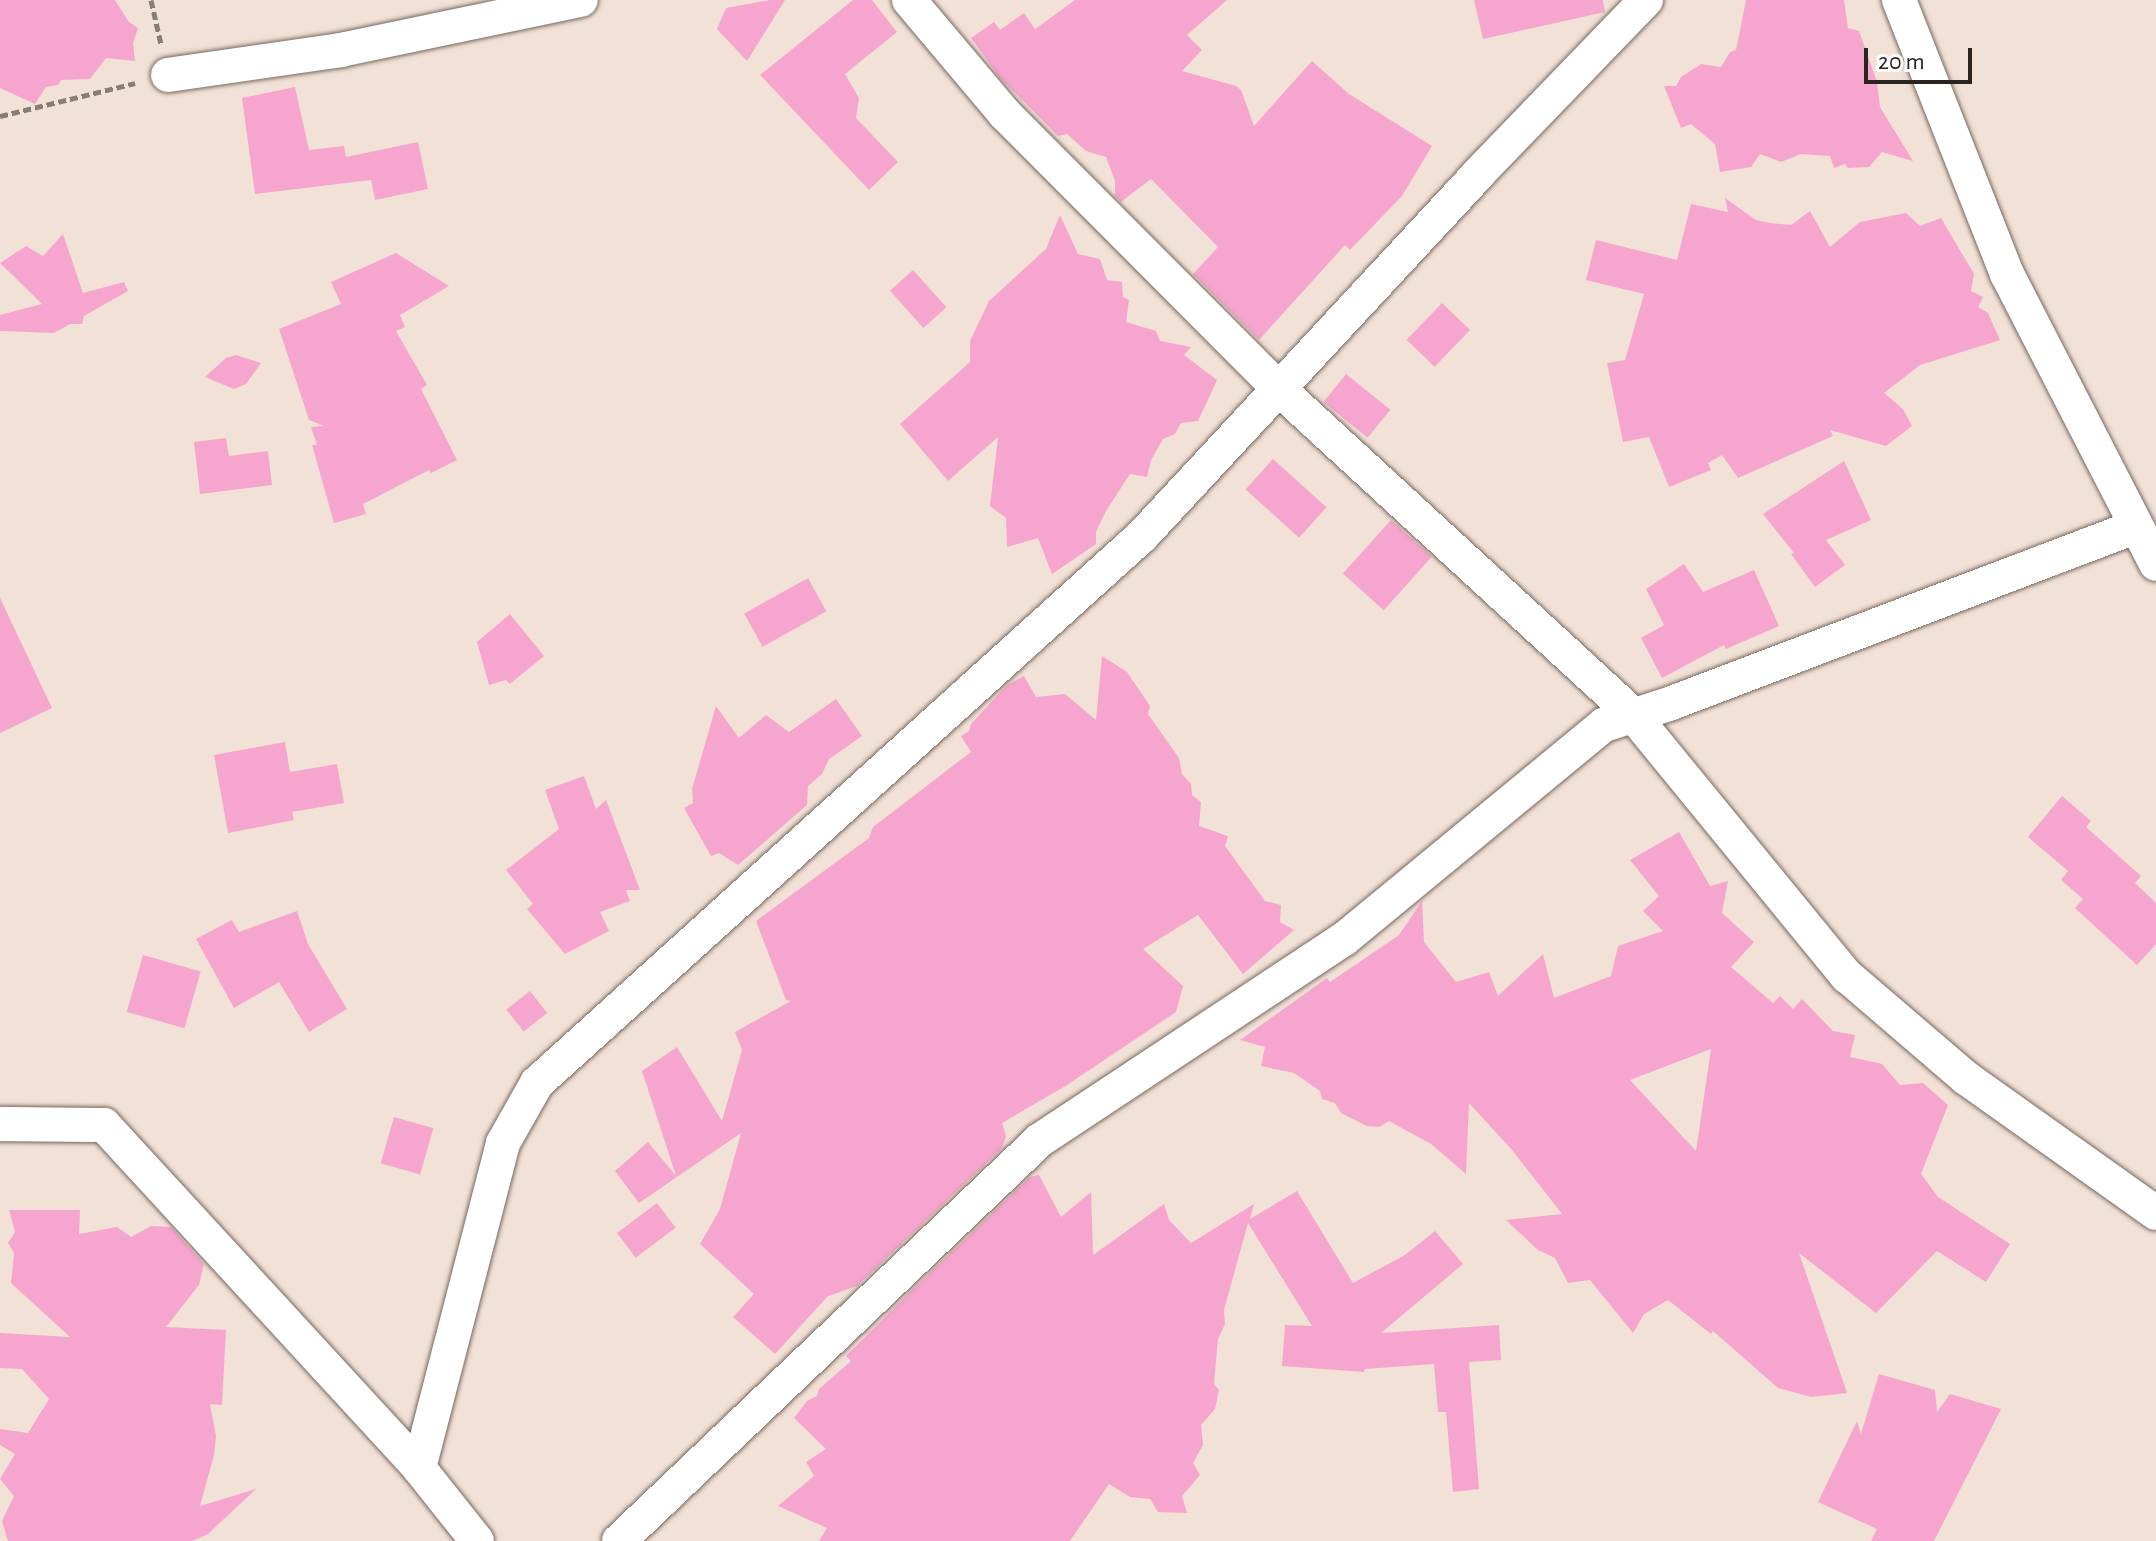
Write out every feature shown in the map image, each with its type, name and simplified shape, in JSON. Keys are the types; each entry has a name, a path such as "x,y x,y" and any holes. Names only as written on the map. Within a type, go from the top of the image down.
{"street":[{"path":"168,75 341,50 581,0"},
{"path":"909,0 1004,113 1279,389 1633,715 1847,976 1966,1078 2156,1213"},
{"path":"419,1468 503,1143 537,1083 1142,536 1478,174 1646,0"},
{"path":"1899,0 2007,274 2134,527 2156,564"},
{"path":"619,1541 1040,1140 1344,939 1604,725 2134,527"},
{"path":"0,1124 104,1125 419,1468 477,1541"}],"path":[{"path":"0,116 168,75 151,0"}],"building":[{"path":"0,0 115,0 129,22 138,28 133,43 135,61 106,58 90,79 61,80 58,85 46,87 35,104 0,88"},
{"path":"785,0 747,61 717,29 726,8"},
{"path":"853,0 872,0 897,32 845,74 859,98 856,118 898,162 869,190 760,75"},
{"path":"1075,0 1227,0 1187,35 1202,50 1182,71 1236,86 1241,90 1254,126 1312,61 1349,94 1432,146 1402,196 1350,250 1345,245 1259,340 1193,274 1218,247 1151,179 1121,202 1115,196 1115,181 1106,157 1086,151 1067,134 1058,136 1000,78 971,38 994,22 1000,30 1024,13 1035,29"},
{"path":"1474,0 1603,0 1605,12 1483,39"},
{"path":"1746,0 1844,0 1848,28 1859,31 1877,82 1880,107 1913,161 1882,152 1869,167 1848,168 1845,164 1834,168 1830,156 1801,154 1781,162 1760,154 1751,167 1720,172 1715,144 1691,124 1681,128 1664,86 1676,86 1681,77 1701,64 1721,67 1730,52 1736,50"},
{"path":"295,87 309,150 344,146 346,157 418,142 428,189 375,200 371,180 255,194 242,98"},
{"path":"1725,198 1756,220 1769,223 1791,225 1810,211 1830,247 1860,222 1906,213 1920,226 1941,218 1974,274 1971,291 1983,297 1978,307 1988,313 2000,340 1920,365 1884,393 1903,409 1912,426 1886,446 1830,430 1833,436 1738,478 1722,455 1708,463 1711,470 1669,487 1649,437 1623,442 1607,363 1625,360 1644,294 1586,280 1596,240 1677,260 1691,204 1728,212"},
{"path":"1060,215 1078,254 1100,259 1107,280 1122,282 1123,297 1129,300 1126,322 1156,331 1160,341 1191,347 1184,355 1217,380 1198,421 1181,423 1175,434 1163,439 1151,460 1147,477 1130,474 1106,511 1096,532 1096,544 1052,574 1038,538 1007,547 1006,518 990,506 998,437 948,481 900,424 970,362 970,341 989,301 1046,249"},
{"path":"63,234 83,293 124,282 128,291 84,316 82,324 70,324 54,333 0,331 0,315 42,304 0,263 26,246 43,256"},
{"path":"396,253 449,286 400,315 405,327 396,331 427,385 421,389 457,460 431,473 429,470 363,504 366,514 334,523 312,445 317,445 311,427 324,426 309,420 279,329 341,304 331,282"},
{"path":"913,270 946,307 923,328 890,291"},
{"path":"1442,303 1470,330 1435,367 1407,340"},
{"path":"236,355 261,363 246,384 234,389 205,377 226,358"},
{"path":"1346,374 1390,410 1368,438 1323,402"},
{"path":"226,438 229,456 268,451 272,485 200,494 194,442"},
{"path":"1273,459 1327,507 1299,538 1246,489"},
{"path":"1844,461 1871,520 1826,540 1845,565 1815,587 1791,554 1794,553 1763,514"},
{"path":"1391,520 1432,557 1384,610 1343,574"},
{"path":"1684,564 1703,592 1754,570 1779,626 1726,649 1724,645 1662,678 1641,638 1664,625 1646,589"},
{"path":"808,578 826,611 763,647 744,613"},
{"path":"0,598 52,708 0,733"},
{"path":"510,614 544,656 510,684 506,680 489,685 477,642"},
{"path":"1102,656 1127,672 1150,706 1148,714 1179,758 1182,774 1191,784 1192,795 1201,802 1199,826 1228,836 1225,846 1265,901 1281,905 1280,922 1294,930 1243,974 1198,915 1143,949 1183,986 1176,1012 1067,1085 1002,1123 1006,1136 1002,1148 857,1286 828,1296 775,1354 733,1317 754,1294 700,1244 720,1209 741,1133 639,1203 615,1171 648,1142 676,1176 642,1071 677,1047 722,1121 742,1050 735,1032 791,1001 786,1000 756,921 869,838 873,827 971,752 961,736 969,731 971,724 1007,685 1024,676 1036,697 1065,694 1096,720"},
{"path":"836,699 862,736 829,759 822,774 808,786 807,805 738,865 719,853 711,856 684,808 693,803 692,789 716,706 739,738 766,715 789,732"},
{"path":"285,742 290,772 337,764 344,803 292,812 294,820 228,833 214,755"},
{"path":"584,776 596,809 606,800 640,890 626,890 630,901 600,912 609,931 565,954 527,909 533,904 506,870 559,829 545,790"},
{"path":"2062,796 2091,821 2086,827 2141,876 2135,883 2156,903 2156,944 2137,965 2075,908 2083,899 2061,880 2068,871 2028,837"},
{"path":"1679,832 1710,886 1728,881 1722,913 1754,942 1731,967 1773,1003 1780,996 1793,1009 1802,999 1833,1031 1855,1035 1850,1057 1882,1064 1900,1085 1923,1083 1948,1105 1921,1174 1938,1197 2010,1244 1986,1282 1937,1251 1876,1313 1799,1253 1847,1393 1811,1397 1778,1388 1713,1331 1711,1334 1668,1300 1644,1314 1633,1333 1590,1280 1568,1283 1555,1258 1538,1250 1506,1220 1562,1214 1512,1150 1469,1103 1466,1174 1431,1144 1389,1121 1379,1127 1367,1126 1341,1113 1335,1103 1322,1099 1320,1091 1294,1073 1261,1066 1265,1047 1240,1040 1327,978 1330,982 1399,935 1422,901 1424,942 1456,982 1489,972 1498,996 1543,954 1554,998 1611,976 1618,946 1663,931 1643,911 1659,896 1630,860","holes":["1711,1049 1696,1151 1630,1080"]},
{"path":"297,911 308,944 347,1009 309,1032 279,982 234,1008 196,939 232,920 239,932"},
{"path":"143,955 201,972 184,1028 127,1012"},
{"path":"530,991 547,1013 524,1032 506,1009"},
{"path":"394,1117 433,1128 420,1174 381,1163"},
{"path":"1039,1175 1061,1217 1091,1192 1093,1255 1164,1204 1169,1220 1191,1243 1254,1204 1250,1219 1297,1191 1353,1283 1405,1255 1435,1231 1463,1264 1381,1333 1499,1325 1501,1360 1469,1362 1479,1489 1453,1492 1446,1412 1438,1412 1434,1364 1365,1369 1364,1372 1282,1366 1285,1325 1312,1326 1248,1223 1224,1310 1225,1324 1218,1339 1214,1384 1219,1390 1215,1409 1201,1425 1203,1445 1193,1463 1200,1475 1182,1496 1187,1513 1158,1512 1150,1499 1130,1497 1109,1484 1070,1541 819,1541 827,1528 778,1506 814,1476 806,1462 826,1449 794,1418 807,1401 817,1396 819,1389 851,1361 846,1356 907,1295 1030,1177"},
{"path":"657,1203 676,1228 636,1258 617,1233"},
{"path":"9,1210 80,1210 79,1234 117,1227 131,1237 151,1226 171,1227 204,1264 199,1285 166,1327 226,1330 222,1405 210,1404 216,1436 200,1506 256,1489 208,1534 192,1541 8,1541 2,1521 14,1496 0,1479 15,1454 0,1445 0,1429 28,1433 49,1399 22,1369 0,1368 0,1333 70,1337 11,1283 14,1253 8,1243 15,1232"},
{"path":"1879,1374 1935,1390 1937,1412 1950,1394 2001,1409 1934,1541 1871,1541 1877,1529 1818,1502 1857,1421 1861,1434"}]}
